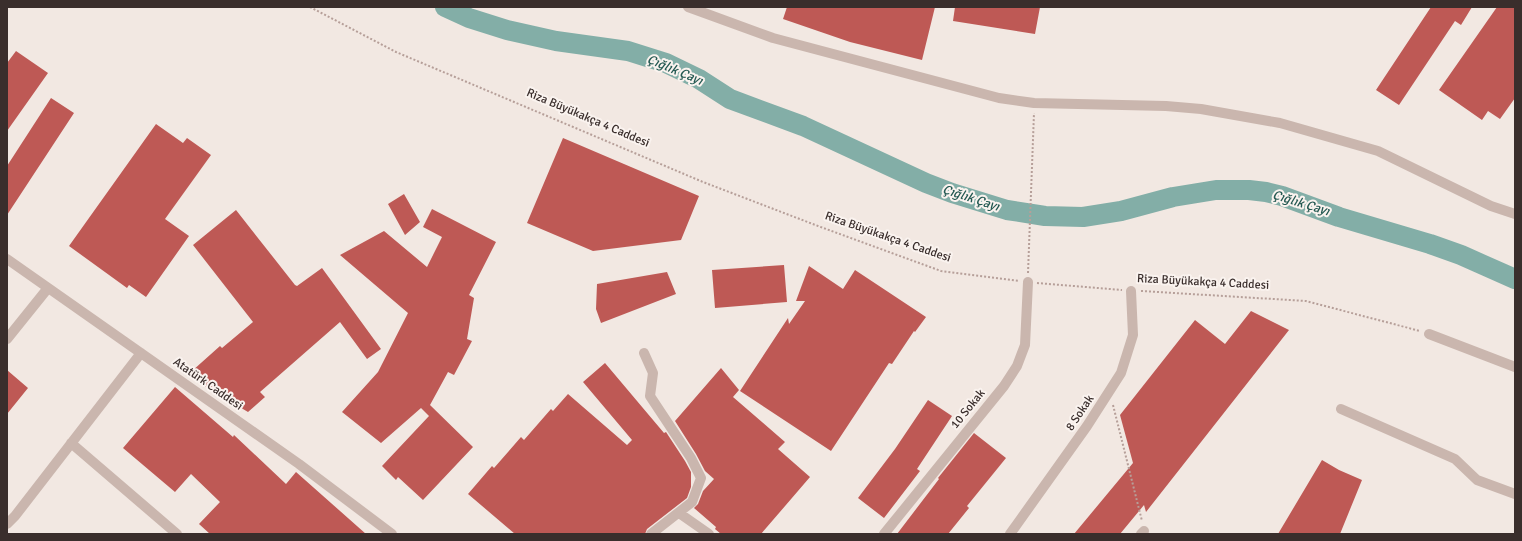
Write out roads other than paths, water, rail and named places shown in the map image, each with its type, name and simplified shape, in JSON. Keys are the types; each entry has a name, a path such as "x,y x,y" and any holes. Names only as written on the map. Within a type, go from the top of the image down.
{"street":[{"path":"688,7 773,38 998,98 1034,103 1166,106 1201,109 1280,123 1378,151 1491,206 1515,214"},
{"name":"Atatürk Caddesi","path":"7,259 299,464 392,534"},
{"name":"10 Sokak","path":"884,534 1004,386 1017,366 1025,345 1028,282"},
{"path":"7,339 48,288"},
{"name":"8 Sokak","path":"1010,534 1087,426 1120,373 1133,335 1131,290"},
{"path":"1429,334 1515,367"},
{"path":"7,524 140,353"},
{"path":"644,353 653,373 650,396 691,458 701,478 692,502 651,534"},
{"path":"1341,409 1455,459 1477,480 1515,494"},
{"path":"71,443 177,534"},
{"path":"679,513 709,534"}],"waterway":[{"name":"Çığlık Çayı","path":"445,7 469,18 507,30 556,41 628,51 666,63 699,79 730,99 803,126 926,183 952,193 1007,210 1045,216 1083,217 1121,211 1173,197 1216,190 1249,190 1266,192 1282,196 1339,217 1430,244 1461,255 1515,279"}]}
